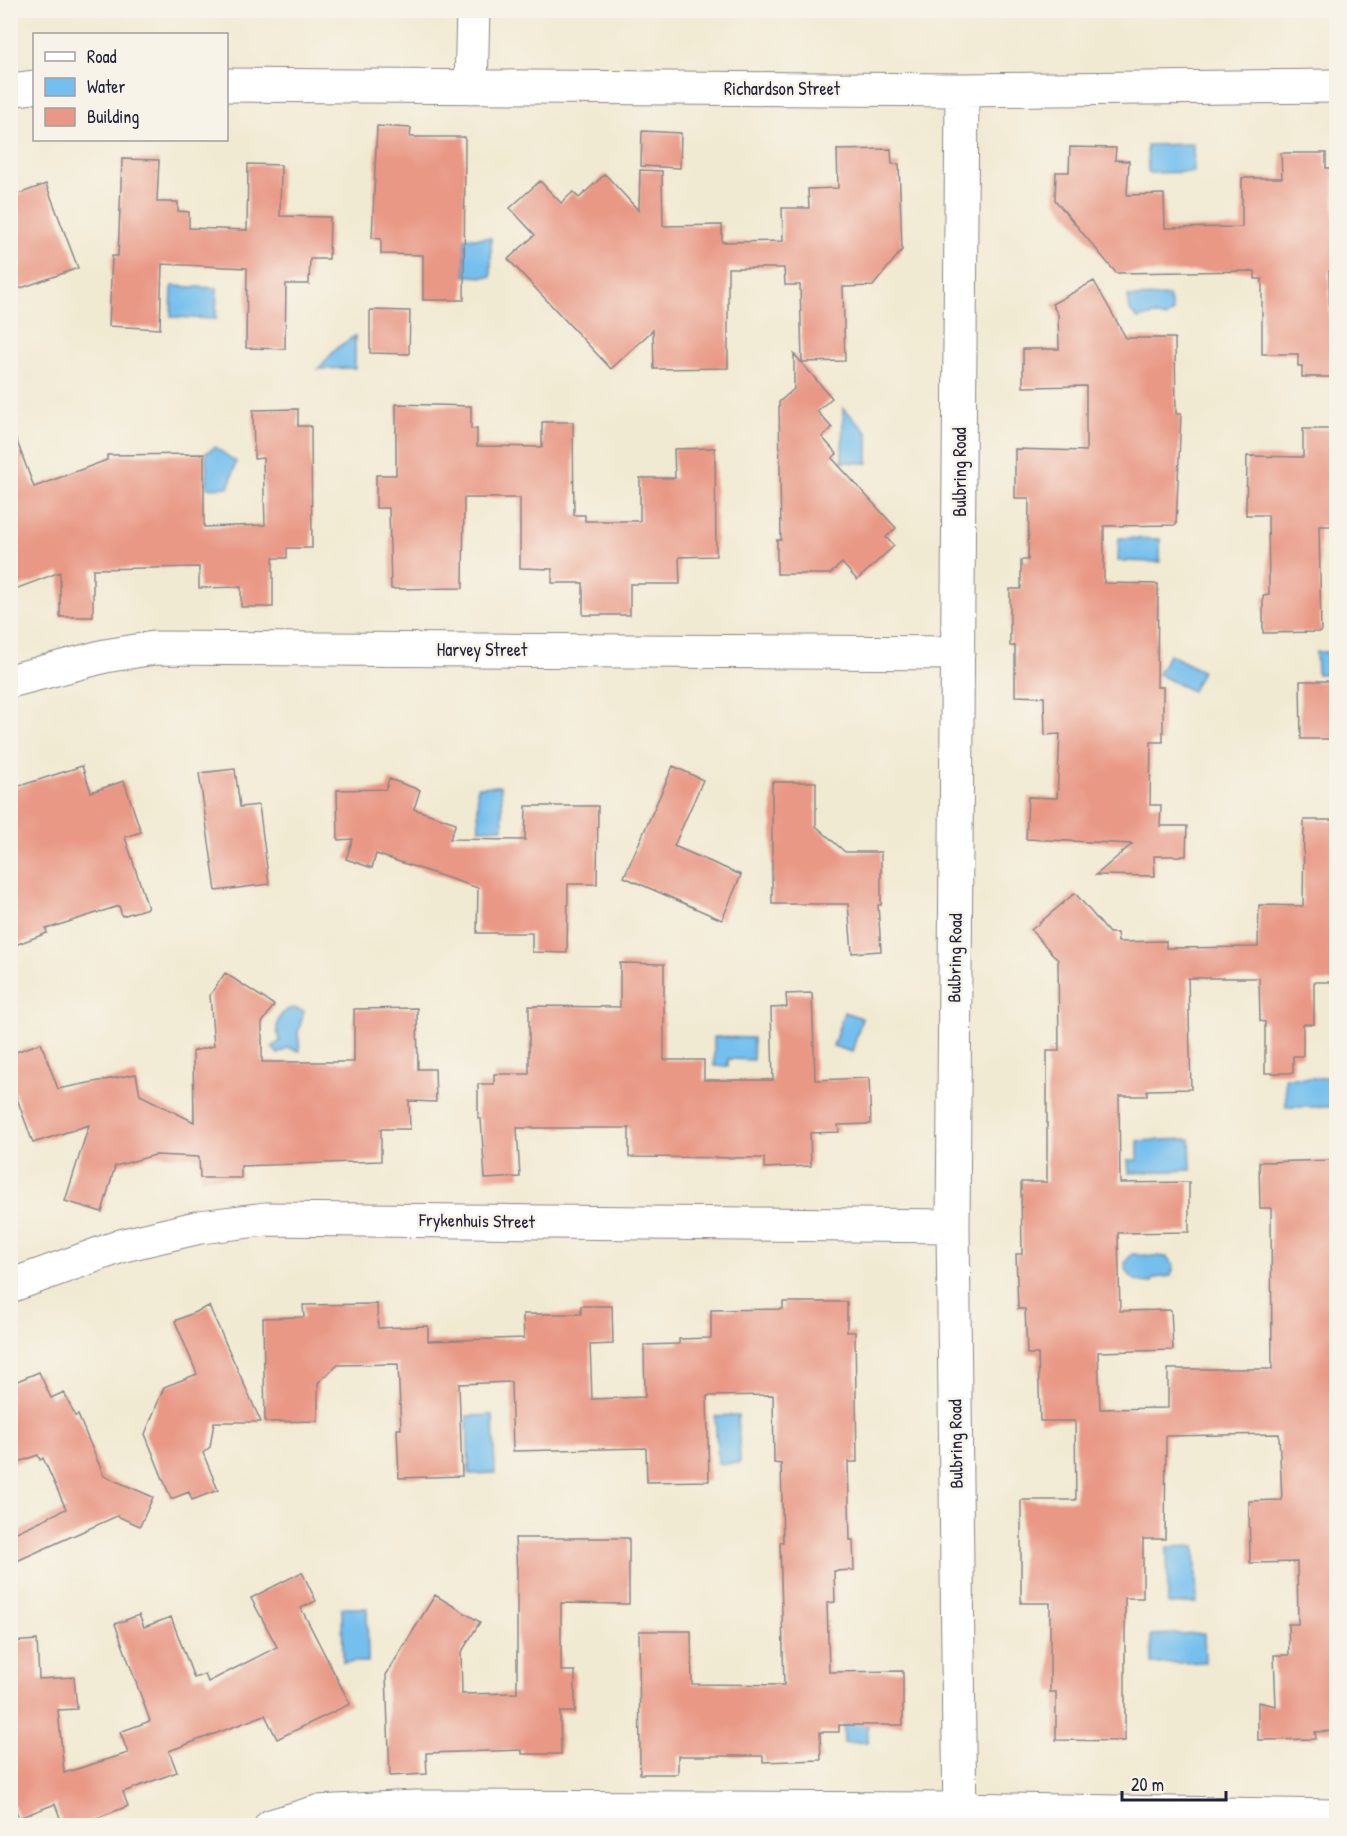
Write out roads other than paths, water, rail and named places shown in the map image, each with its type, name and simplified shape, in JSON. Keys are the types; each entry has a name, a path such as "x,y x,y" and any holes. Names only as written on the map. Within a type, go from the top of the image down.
{"street":[{"path":"471,87 473,10"},
{"name":"Richardson Street","path":"228,85 962,90 1336,86"},
{"path":"10,90 33,87"},
{"name":"Bulbring Road","path":"960,1817 953,1226 962,90"},
{"name":"Harvey Street","path":"10,681 105,656 154,648 958,653"},
{"name":"Frykenhuis Street","path":"10,1286 124,1245 200,1227 266,1219 953,1226"},
{"path":"271,1826 317,1812 416,1807 960,1817 1336,1816"}],"water":[{"path":"1193,144 1194,172 1148,173 1147,145"},
{"path":"465,238 491,238 491,277 465,276"},
{"path":"172,286 217,288 216,319 171,317"},
{"path":"1169,296 1173,312 1165,318 1154,315 1138,319 1130,311 1128,297"},
{"path":"355,336 355,368 318,369 338,347"},
{"path":"843,408 868,433 868,463 842,462"},
{"path":"215,447 236,462 229,487 207,488 206,453"},
{"path":"1119,538 1160,539 1160,562 1118,561"},
{"path":"1316,652 1336,652 1336,674 1317,674"},
{"path":"1169,654 1202,671 1192,691 1158,674"},
{"path":"501,786 503,828 479,829 477,787"},
{"path":"292,1008 304,1011 298,1033 300,1051 288,1048 278,1054 272,1047 280,1041 277,1031 278,1022 283,1013"},
{"path":"844,1012 862,1018 852,1052 833,1046"},
{"path":"714,1037 753,1038 753,1060 728,1059 728,1066 714,1066"},
{"path":"1285,1078 1333,1078 1334,1107 1286,1107"},
{"path":"1190,1139 1191,1170 1129,1173 1128,1160 1138,1160 1138,1141"},
{"path":"1132,1254 1167,1257 1174,1266 1171,1276 1155,1278 1151,1283 1133,1278 1127,1272 1125,1262"},
{"path":"493,1415 495,1473 469,1474 467,1416"},
{"path":"738,1415 740,1463 718,1464 715,1416"},
{"path":"1195,1546 1197,1603 1168,1604 1167,1547"},
{"path":"342,1608 367,1608 368,1662 343,1662"},
{"path":"1204,1633 1205,1662 1152,1664 1151,1635"},
{"path":"866,1700 868,1742 844,1743 843,1701"}]}
